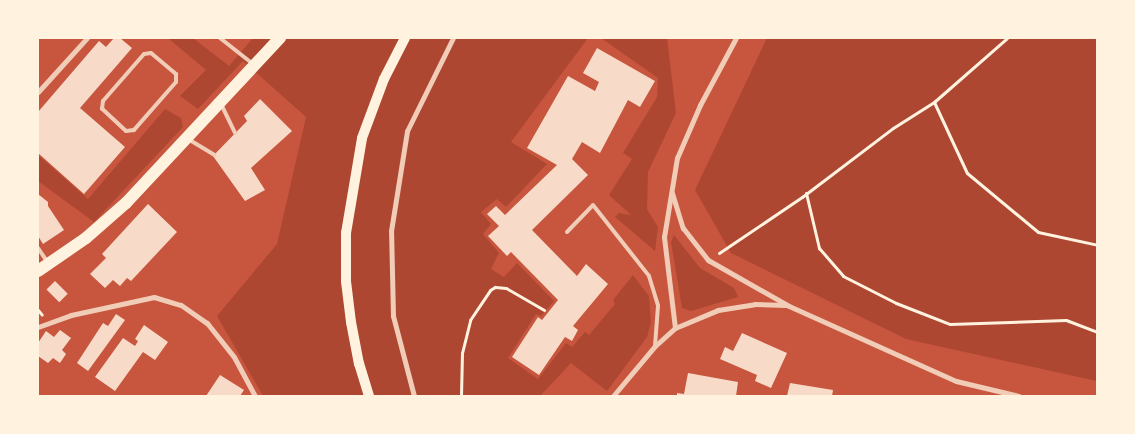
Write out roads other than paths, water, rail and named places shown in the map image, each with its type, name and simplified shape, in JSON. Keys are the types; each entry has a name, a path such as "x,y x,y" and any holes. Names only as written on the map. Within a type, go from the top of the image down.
{"main road":[{"path":"38,271 49,265 126,203 280,38"},
{"path":"369,396 358,364 351,322 346,281 346,233 362,138 384,79 405,38"}],"street":[{"path":"38,92 87,38"},
{"path":"414,396 393,316 391,231 407,131 453,38"},
{"path":"675,328 664,237 666,210 672,193 677,158 700,105 736,38"},
{"path":"672,193 683,228 708,260 788,306 956,381 1019,396"},
{"path":"38,327 80,313 154,297 181,305 207,323 234,356 255,396"},
{"path":"614,396 655,346 675,328 718,310 755,304 788,306"}],"lane":[{"path":"220,38 254,66"},
{"path":"151,52 176,74 176,82 134,130 126,131 102,110 103,101 144,54 151,52"},
{"path":"220,104 235,133"},
{"path":"188,138 215,155"},
{"path":"567,232 593,205 649,276 658,306 655,346"},
{"path":"38,248 49,265"}]}
